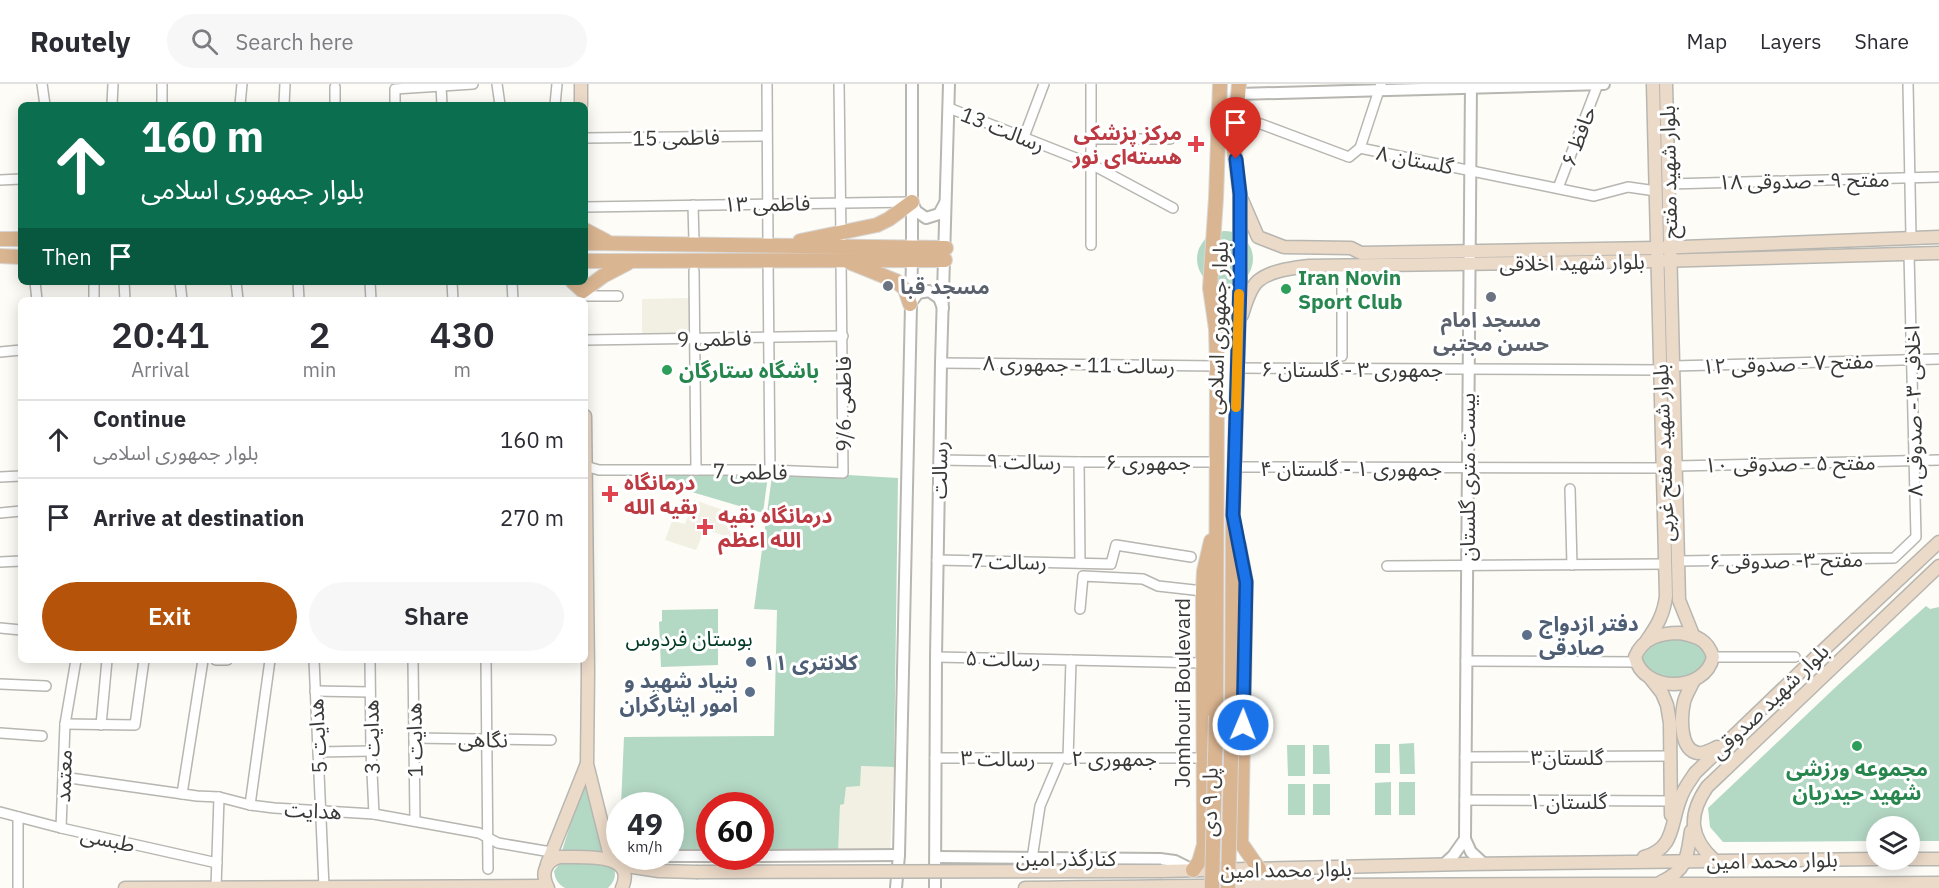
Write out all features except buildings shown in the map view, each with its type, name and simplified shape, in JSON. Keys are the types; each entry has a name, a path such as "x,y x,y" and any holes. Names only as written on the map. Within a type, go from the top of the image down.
{"main road":[{"path":"580,84 581,102"},
{"name":"Jomhouri Boulevard","path":"1216,573 1217,338 1210,288 1220,84"},
{"name":"بلوار شهید مفتح","path":"1653,84 1656,191 1663,229 1664,254"},
{"name":"بلوار شهید مفتح","path":"1663,229 1669,184 1666,84"},
{"name":"بلوار جمهوری اسلامی","path":"1233,573 1240,194 1234,148 1239,89"},
{"name":"بلوار شهید اخلاقی","path":"1240,194 1258,237 1284,247 1351,248 1361,253 1469,250 1664,254 1939,253"},
{"path":"588,261 633,261 771,251 877,225 912,202"},
{"path":"588,232 617,244"},
{"name":"بلوار شهید اخلاقی","path":"1239,328 1246,302 1258,281 1289,269 1342,265 1468,264 1939,237"},
{"path":"0,239 18,239"},
{"path":"588,243 771,251 945,254"},
{"path":"841,253 896,281 905,290 910,304"},
{"name":"بلوار شهید مفتح غربی","path":"1664,254 1674,366 1680,606 1693,635"},
{"path":"0,256 18,257"},
{"path":"581,290 633,261"},
{"name":"بلوار شهید مفتح غربی","path":"1647,640 1660,622 1665,609 1661,370 1665,279"},
{"name":"Jomhouri Boulevard","path":"1193,870 1199,862 1204,845 1203,591 1204,572 1216,515"},
{"path":"1204,845 1211,852 1226,856 1235,852 1241,843 1246,582 1233,515"},
{"name":"بلوار شهید صدوقی","path":"1670,832 1687,785 1695,773 1939,542"},
{"name":"بلوار شهید صدوقی","path":"1686,861 1699,799 1707,788 1939,566"},
{"name":"پل ۹ دی","path":"1212,888 1216,573"},
{"name":"پل ۹ دی","path":"1227,888 1233,573"},
{"path":"1650,678 1668,683 1694,680 1708,670 1713,657 1707,644 1693,635 1674,633 1647,640 1635,657 1638,668 1662,693 1667,705 1670,723 1670,832 1676,845 1679,846 1688,840 1692,826"},
{"path":"586,663 587,764 606,832"},
{"path":"1694,680 1684,701 1684,741 1688,748 1697,753 1723,745"},
{"path":"125,888 547,887 544,875 555,854 587,764"},
{"path":"1692,826 1696,838 1714,860"},
{"path":"1619,862 1657,853 1670,832"},
{"path":"1241,843 1259,869"},
{"name":"بلوار محمد امین","path":"555,854 606,862"},
{"name":"بلوار محمد امین","path":"654,870 696,872 1161,871 1866,859"},
{"path":"1920,859 1939,859"},
{"path":"1657,884 1675,875 1686,861"},
{"path":"1482,884 1477,880 1476,873 1484,864"},
{"path":"1443,865 1452,870 1454,876 1448,885"},
{"path":"622,888 625,880 623,870"},
{"name":"بلوار محمد امین","path":"1025,888 1434,887 1482,884 1776,886 1939,883"}],"street":[{"path":"42,84 45,102"},
{"path":"112,102 113,84"},
{"path":"162,84 162,102"},
{"path":"240,102 242,84"},
{"path":"284,102 285,84"},
{"path":"395,102 395,89 473,84"},
{"path":"497,84 500,102"},
{"path":"555,102 557,84"},
{"path":"767,84 768,203 771,251 770,470"},
{"name":"فاطمی 9/6","path":"839,84 843,473"},
{"name":"رسالت","path":"896,888 899,855 912,254 912,84"},
{"name":"رسالت","path":"935,888 937,560 949,84"},
{"path":"1024,137 1044,84"},
{"path":"1090,245 1091,84"},
{"name":"حافظ ۶","path":"1558,188 1598,84"},
{"path":"1239,89 1604,84"},
{"path":"1908,84 1911,237"},
{"path":"441,86 442,102"},
{"name":"بیست متری گلستان","path":"1465,839 1471,86"},
{"path":"335,87 335,102"},
{"path":"1360,148 1380,87"},
{"name":"رسالت 13","path":"949,108 1091,164 1173,208"},
{"name":"گلستان ۸","path":"1261,124 1349,157 1360,148 1594,196 1628,188 1656,191"},
{"name":"فاطمی 15","path":"588,138 767,136"},
{"path":"1092,139 1170,139"},
{"name":"مفتح ۹ - صدوقی ۱۸","path":"1669,184 1939,177"},
{"path":"0,178 18,178"},
{"path":"912,202 916,211 926,218 939,214 946,201"},
{"name":"فاطمی ۱۳","path":"588,207 912,202"},
{"path":"693,205 693,241"},
{"name":"اخلاقی ۳ - صدوقی ۸","path":"1894,558 1916,537 1909,254"},
{"path":"1342,265 1342,356"},
{"path":"694,271 696,470"},
{"path":"581,290 618,296"},
{"path":"910,304 918,293 929,291 939,298 943,308"},
{"name":"فاطمی 9","path":"588,340 843,336"},
{"path":"0,352 18,350"},
{"name":"مفتح ۷ - صدوقی ۱۲","path":"1674,366 1939,359"},
{"name":"رسالت 11 - جمهوری ۸","path":"941,363 1217,366"},
{"name":"جمهوری ۳ - گلستان ۶","path":"1237,368 1661,370"},
{"name":"رسالت ۹","path":"939,460 1079,462 1080,563"},
{"name":"مفتح ۵ - صدوقی ۱۰","path":"1677,466 1939,460"},
{"name":"جمهوری ۶","path":"1079,462 1217,462"},
{"name":"فاطمی 7","path":"588,467 598,470 770,470 843,473"},
{"name":"جمهوری ۱ - گلستان ۴","path":"1234,467 1664,468"},
{"path":"0,477 18,476"},
{"path":"1570,489 1572,565"},
{"path":"0,513 18,511"},
{"name":"رسالت 7","path":"937,560 1111,564 1116,545 1191,557"},
{"name":"مفتح ۳- صدوقی ۶","path":"1679,561 1894,558"},
{"path":"0,562 18,561"},
{"path":"1387,566 1666,564"},
{"path":"1080,609 1083,576 1143,579 1158,586 1203,591"},
{"path":"0,628 18,630"},
{"name":"رسالت ۵","path":"936,657 1202,663"},
{"path":"1713,657 1796,657"},
{"path":"1032,859 1041,806 1064,759 1071,660"},
{"path":"1466,661 1636,662"},
{"name":"معتمد","path":"61,828 65,724 75,663"},
{"path":"101,725 107,663"},
{"name":"معتمد","path":"65,724 135,725 144,663"},
{"path":"182,794 203,663"},
{"path":"250,805 270,663"},
{"name":"هدایت 5","path":"314,663 324,887"},
{"name":"هدایت 3","path":"370,663 374,814"},
{"name":"هدایت 1","path":"413,663 415,821"},
{"path":"486,663 488,868"},
{"path":"0,684 46,686"},
{"path":"315,691 370,692"},
{"path":"0,733 42,736"},
{"name":"نگاهی","path":"414,738 551,740"},
{"path":"318,752 371,751"},
{"name":"گلستان۳","path":"1465,758 1669,756"},
{"name":"رسالت ۳","path":"935,758 1064,759"},
{"name":"جمهوری ۲","path":"1064,759 1203,758"},
{"name":"هدایت","path":"63,777 219,797 250,805 374,814 479,833 498,843 555,854"},
{"path":"216,888 219,797"},
{"name":"گلستان ۱","path":"1465,800 1671,801"},
{"name":"طبسی","path":"0,812 217,863"},
{"path":"18,817 18,888"},
{"path":"1465,839 1471,852 1484,864"},
{"path":"1443,865 1453,856 1465,839"},
{"path":"774,856 899,855"},
{"name":"کنارگذر امین","path":"936,856 1160,859 1175,861 1193,870"}],"shaded area":[{"path":"689,298 688,333 642,335 642,299"},
{"name":"درمانگاه بقیه الله اعظم","path":"694,500 744,517 736,540 705,529 696,550 665,540 672,521 685,524"},
{"path":"861,766 894,767 890,855 838,855 840,804 844,804 846,787"}],"green space":[{"path":"1225,231 1236,233 1245,239 1251,248 1253,259 1251,270 1245,279 1236,285 1225,287 1214,285 1205,279 1199,270 1197,259 1199,248 1205,239 1214,233"},
{"path":"642,474 768,475 763,513 641,477"},
{"path":"848,475 898,478 894,767 861,766 860,786 846,787 844,804 840,805 838,855 774,853 774,792 696,792 696,850 684,849 684,792 622,792 624,737 774,736 777,610 754,609 772,476"},
{"name":"مجموعه ورزشی شهید حیدریان","path":"1926,606 1930,609 1939,607 1939,841 1920,841 1920,816 1866,816 1866,841 1723,842 1710,827 1708,808 1840,683"},
{"name":"بوستان فردوس","path":"718,609 718,665 661,667 659,622 662,621 662,610"},
{"path":"1687,638 1708,651 1703,671 1671,679 1656,676 1641,666 1641,652 1655,640"},
{"path":"1414,743 1415,774 1400,774 1399,744"},
{"path":"1375,744 1390,744 1390,773 1375,773"},
{"path":"1287,745 1305,745 1305,776 1288,776"},
{"path":"1313,745 1329,745 1330,774 1313,774"},
{"path":"585,778 606,853 562,851"},
{"path":"1391,782 1391,815 1375,815 1375,783"},
{"path":"1399,782 1415,782 1415,815 1399,815"},
{"path":"1288,784 1305,784 1305,815 1288,815"},
{"path":"1313,784 1330,784 1330,815 1313,815"},
{"path":"561,862 597,863 606,864 606,870 614,870 615,875 608,888 565,888 557,881 554,871"}],"slow traffic":[{"path":"1236,407 1239,294"}],"place":[{"name":"مرکز پزشکی هسته‌ای نور","path":"1196,144"},
{"name":"مسجد قبا","path":"888,286"},
{"name":"Iran Novin Sport Club","path":"1286,289"},
{"name":"مسجد امام حسن مجتبی","path":"1491,297"},
{"name":"باشگاه ستارگان","path":"667,370"},
{"name":"درمانگاه بقیه الله","path":"610,494"},
{"name":"درمانگاه بقیه الله اعظم","path":"705,527"},
{"name":"دفتر ازدواج صادقی","path":"1527,635"},
{"name":"کلانتری ۱۱","path":"751,662"},
{"name":"بنیاد شهید و امور ایثارگران","path":"750,692"},
{"name":"مجموعه ورزشی شهید حیدریان","path":"1857,746"}],"route":[{"path":"1236,159 1240,194 1240,283 1233,515 1246,582 1243,725"}]}
